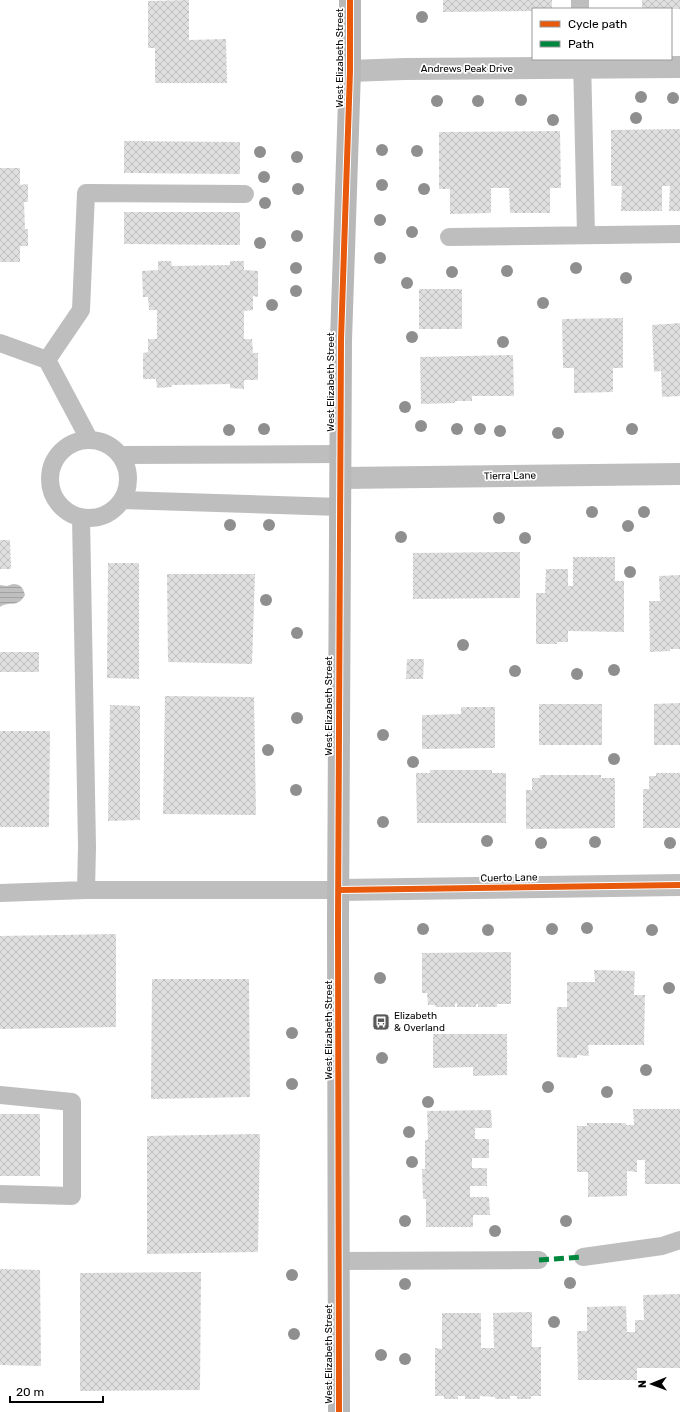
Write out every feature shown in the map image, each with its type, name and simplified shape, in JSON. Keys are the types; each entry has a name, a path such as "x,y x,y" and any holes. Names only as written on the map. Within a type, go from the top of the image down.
{"main road":[{"name":"West Elizabeth Street","path":"339,1412 341,340 350,71 350,0"}],"street":[{"name":"Andrews Peak Drive","path":"350,71 582,63 680,67"},
{"name":"Tierra Lane","path":"340,478 680,474"},
{"name":"Cuerto Lane","path":"339,890 680,885"}],"lane":[{"path":"582,63 586,235"},
{"path":"47,360 81,310 86,193 245,194"},
{"path":"449,236 680,234"},
{"path":"0,343 47,360 89,438"},
{"path":"89,438 112,446 121,454 129,477 127,489 122,500 115,509 105,515 94,518 81,517 69,513 59,504 52,494 49,481 51,468 56,456 65,447 76,441 89,438"},
{"path":"121,454 341,454"},
{"path":"122,500 340,507"},
{"path":"81,517 87,846 86,890"},
{"path":"0,893 86,890 339,890"},
{"path":"0,1095 72,1102 72,1196 0,1194"},
{"path":"583,1257 662,1246 680,1240"},
{"path":"339,1262 539,1260"}],"shaded area":[{"path":"13,584 21,587 25,595 19,602 0,607 0,585 7,586"}],"building":[{"path":"189,0 189,40 226,39 227,83 155,83 155,48 148,48 148,1"},
{"path":"443,0 552,0 552,8 532,8 532,11 443,12"},
{"path":"642,0 680,0 680,9 642,8"},
{"path":"680,129 680,211 669,211 670,186 662,186 662,211 621,211 622,186 611,186 611,130"},
{"path":"560,131 561,188 550,188 550,213 510,213 509,188 491,188 491,213 450,214 450,189 439,189 439,132"},
{"path":"124,141 240,142 240,174 124,173"},
{"path":"0,168 20,168 20,185 28,184 28,202 24,202 25,229 28,229 28,246 20,246 20,262 0,262"},
{"path":"124,212 240,212 240,245 124,244"},
{"path":"158,261 171,261 172,266 230,265 230,261 244,261 244,270 258,271 258,297 253,296 253,310 244,311 244,339 252,339 253,353 258,353 258,380 244,380 244,389 230,388 230,384 172,385 172,387 157,388 156,379 143,379 143,353 148,352 148,339 157,339 157,310 149,310 148,297 143,297 142,271 158,270"},
{"path":"419,289 462,289 462,329 419,329"},
{"path":"623,318 623,368 613,368 613,392 574,393 574,368 563,368 562,319"},
{"path":"680,323 680,396 662,397 661,371 654,372 652,325"},
{"path":"513,355 514,396 472,396 472,401 421,404 420,357"},
{"path":"0,540 10,540 11,569 0,569"},
{"path":"520,552 520,598 413,599 413,553"},
{"path":"573,557 615,557 615,581 624,581 624,632 568,631 568,642 557,642 557,644 536,644 536,593 545,593 546,569 568,569 568,586 573,586"},
{"path":"108,563 139,563 139,679 107,678"},
{"path":"167,574 255,574 252,664 168,662"},
{"path":"680,575 680,649 650,652 649,601 660,601 659,576"},
{"path":"0,652 39,652 39,672 0,672"},
{"path":"407,659 424,659 423,679 406,679"},
{"path":"165,696 254,697 256,815 163,814"},
{"path":"680,703 680,745 654,745 654,704"},
{"path":"539,704 602,704 602,745 539,745"},
{"path":"110,705 140,706 140,820 108,821"},
{"path":"461,707 495,707 495,748 422,749 422,715 461,714"},
{"path":"0,731 50,731 49,827 0,827"},
{"path":"430,770 492,770 492,773 506,773 506,823 417,823 416,773 430,773"},
{"path":"656,773 680,773 680,828 643,828 643,789 649,789 649,776 656,776"},
{"path":"540,775 601,775 601,778 615,778 615,828 526,829 526,790 532,790 532,778 540,778"},
{"path":"116,934 116,1027 0,1029 0,936"},
{"path":"511,952 511,1004 497,1004 497,1007 478,1007 478,1004 476,1004 476,1007 457,1007 457,1003 455,1004 455,1007 435,1007 435,1005 428,1005 427,993 422,993 422,953"},
{"path":"594,970 635,971 634,995 645,995 644,1045 588,1045 589,1056 577,1055 577,1058 557,1057 557,1007 567,1007 567,982 595,982"},
{"path":"152,979 249,979 250,1097 151,1099"},
{"path":"433,1034 507,1034 507,1075 473,1076 473,1067 433,1068"},
{"path":"633,1109 680,1109 680,1184 645,1184 645,1160 637,1160 637,1172 627,1171 627,1196 588,1197 588,1172 577,1172 577,1126 587,1126 587,1123 626,1123 626,1125 634,1125"},
{"path":"491,1110 492,1128 475,1128 475,1139 489,1139 489,1158 472,1158 472,1168 487,1168 487,1186 470,1186 470,1197 489,1197 490,1215 473,1215 473,1227 426,1227 426,1199 423,1199 422,1169 425,1169 425,1140 428,1140 427,1111"},
{"path":"0,1114 40,1114 40,1176 0,1176"},
{"path":"260,1134 258,1252 147,1254 147,1136"},
{"path":"0,1269 40,1270 41,1366 0,1365"},
{"path":"201,1272 200,1390 80,1391 80,1273"},
{"path":"680,1294 680,1368 637,1368 637,1380 578,1380 577,1331 587,1331 587,1307 626,1306 627,1332 635,1332 635,1320 644,1320 643,1295"},
{"path":"532,1312 532,1347 541,1347 541,1396 531,1396 531,1399 517,1399 517,1396 510,1396 510,1399 495,1399 495,1397 480,1396 480,1399 465,1399 465,1396 458,1396 458,1399 444,1399 444,1396 435,1396 435,1348 442,1349 442,1313 481,1313 481,1348 494,1348 493,1313"}],"marked path":[{"path":"539,1260 583,1257"}],"cycle path":[{"path":"339,1412 338,925 341,340 350,71 350,0"},
{"path":"339,890 680,885"}],"place":[{"name":"Elizabeth & Overland","path":"381,1022"}]}
